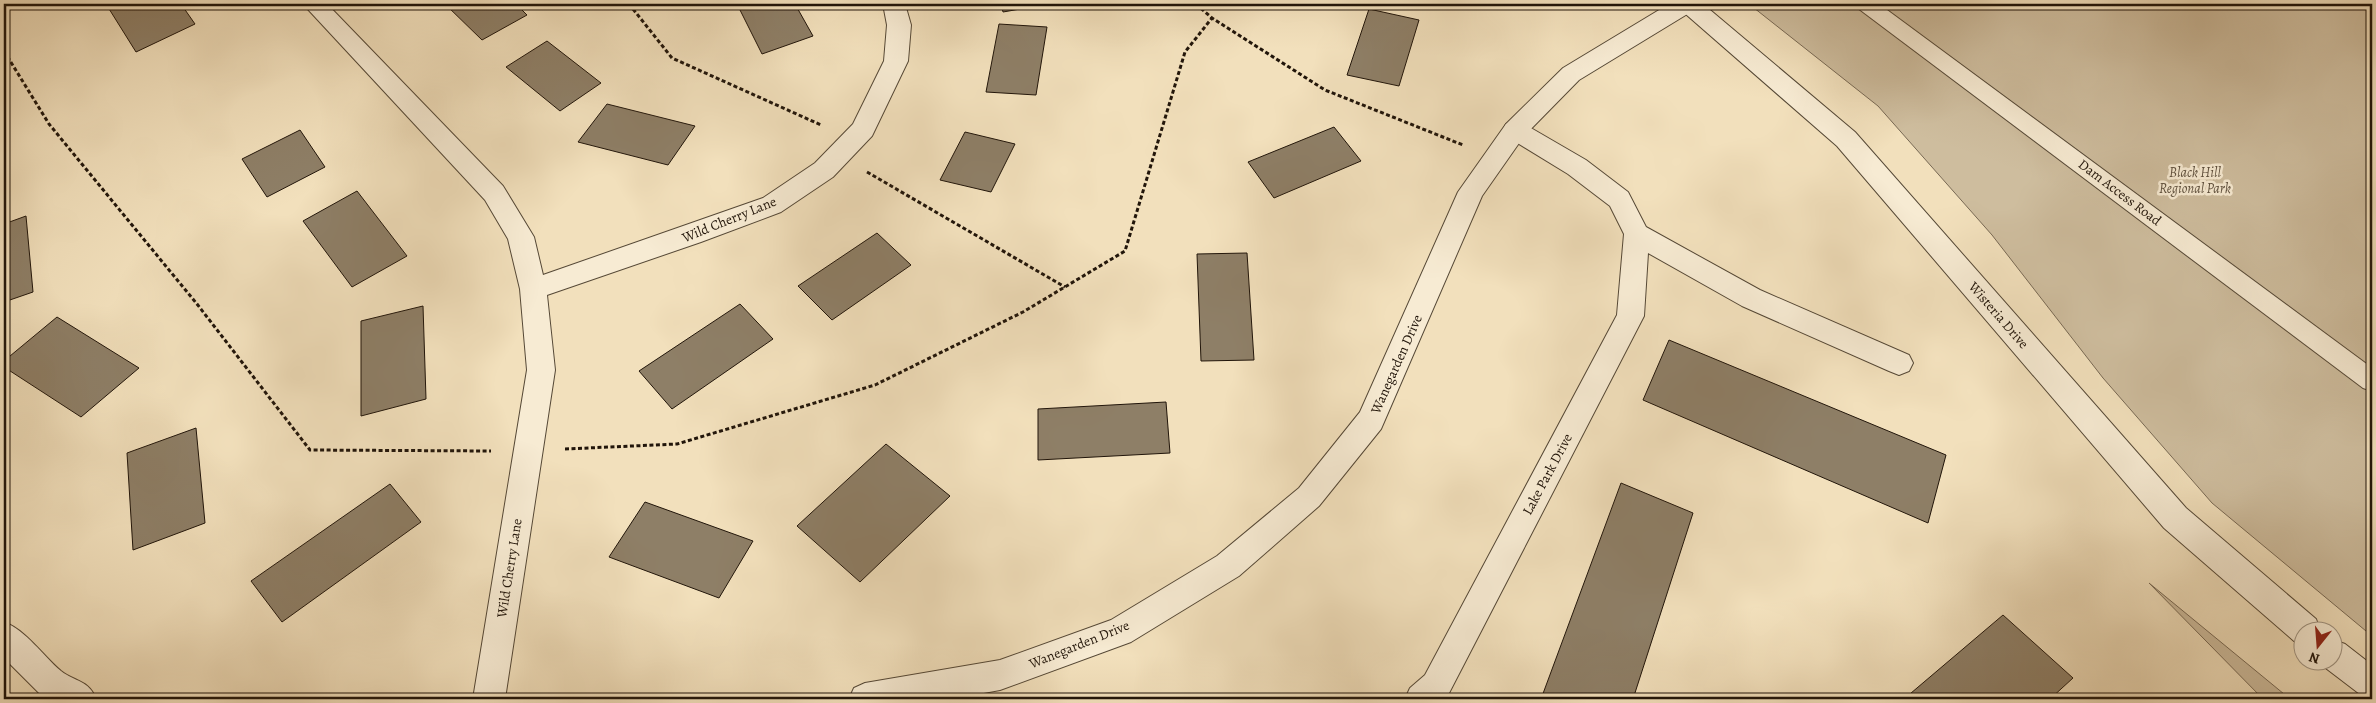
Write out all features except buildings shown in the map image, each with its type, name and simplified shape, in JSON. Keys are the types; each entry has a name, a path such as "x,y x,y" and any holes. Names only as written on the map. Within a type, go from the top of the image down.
{"street":[{"name":"Wild Cherry Lane","path":"314,4 494,193 521,237 533,289 541,370 489,699"},
{"name":"Wild Cherry Lane","path":"533,289 692,235 772,204 824,170 863,130 896,61 899,25 894,4"},
{"name":"Wanegarden Drive","path":"865,699 1000,675 1120,631 1228,566 1309,497 1371,420 1471,192 1514,130 1571,74 1687,4"},
{"name":"Wisteria Drive","path":"1687,4 1846,139 2175,518 2294,621"},
{"path":"1514,130 1577,166 1619,199 1637,234 1751,298 1898,363"},
{"name":"Lake Park Drive","path":"1434,695 1630,316 1637,234"},
{"path":"4,638 50,683 80,699"},
{"path":"2344,663 2372,684"}],"lane":[{"name":"Dam Access Road","path":"1866,4 2372,381"}],"path":[{"path":"629,4 672,58 846,147 1065,287"},
{"path":"1196,4 1212,18 1325,90 1412,123 1495,159"},
{"path":"4,51 49,124 197,304 310,450 528,451 677,444 876,385 1023,312 1125,252 1185,52 1212,18"}],"green space":[{"name":"Black Hill Regional Park","path":"1749,4 2372,4 2372,636 2212,503 2103,378 1992,235 1878,106"},
{"path":"2149,583 2284,694 2291,699 2263,699"}]}
